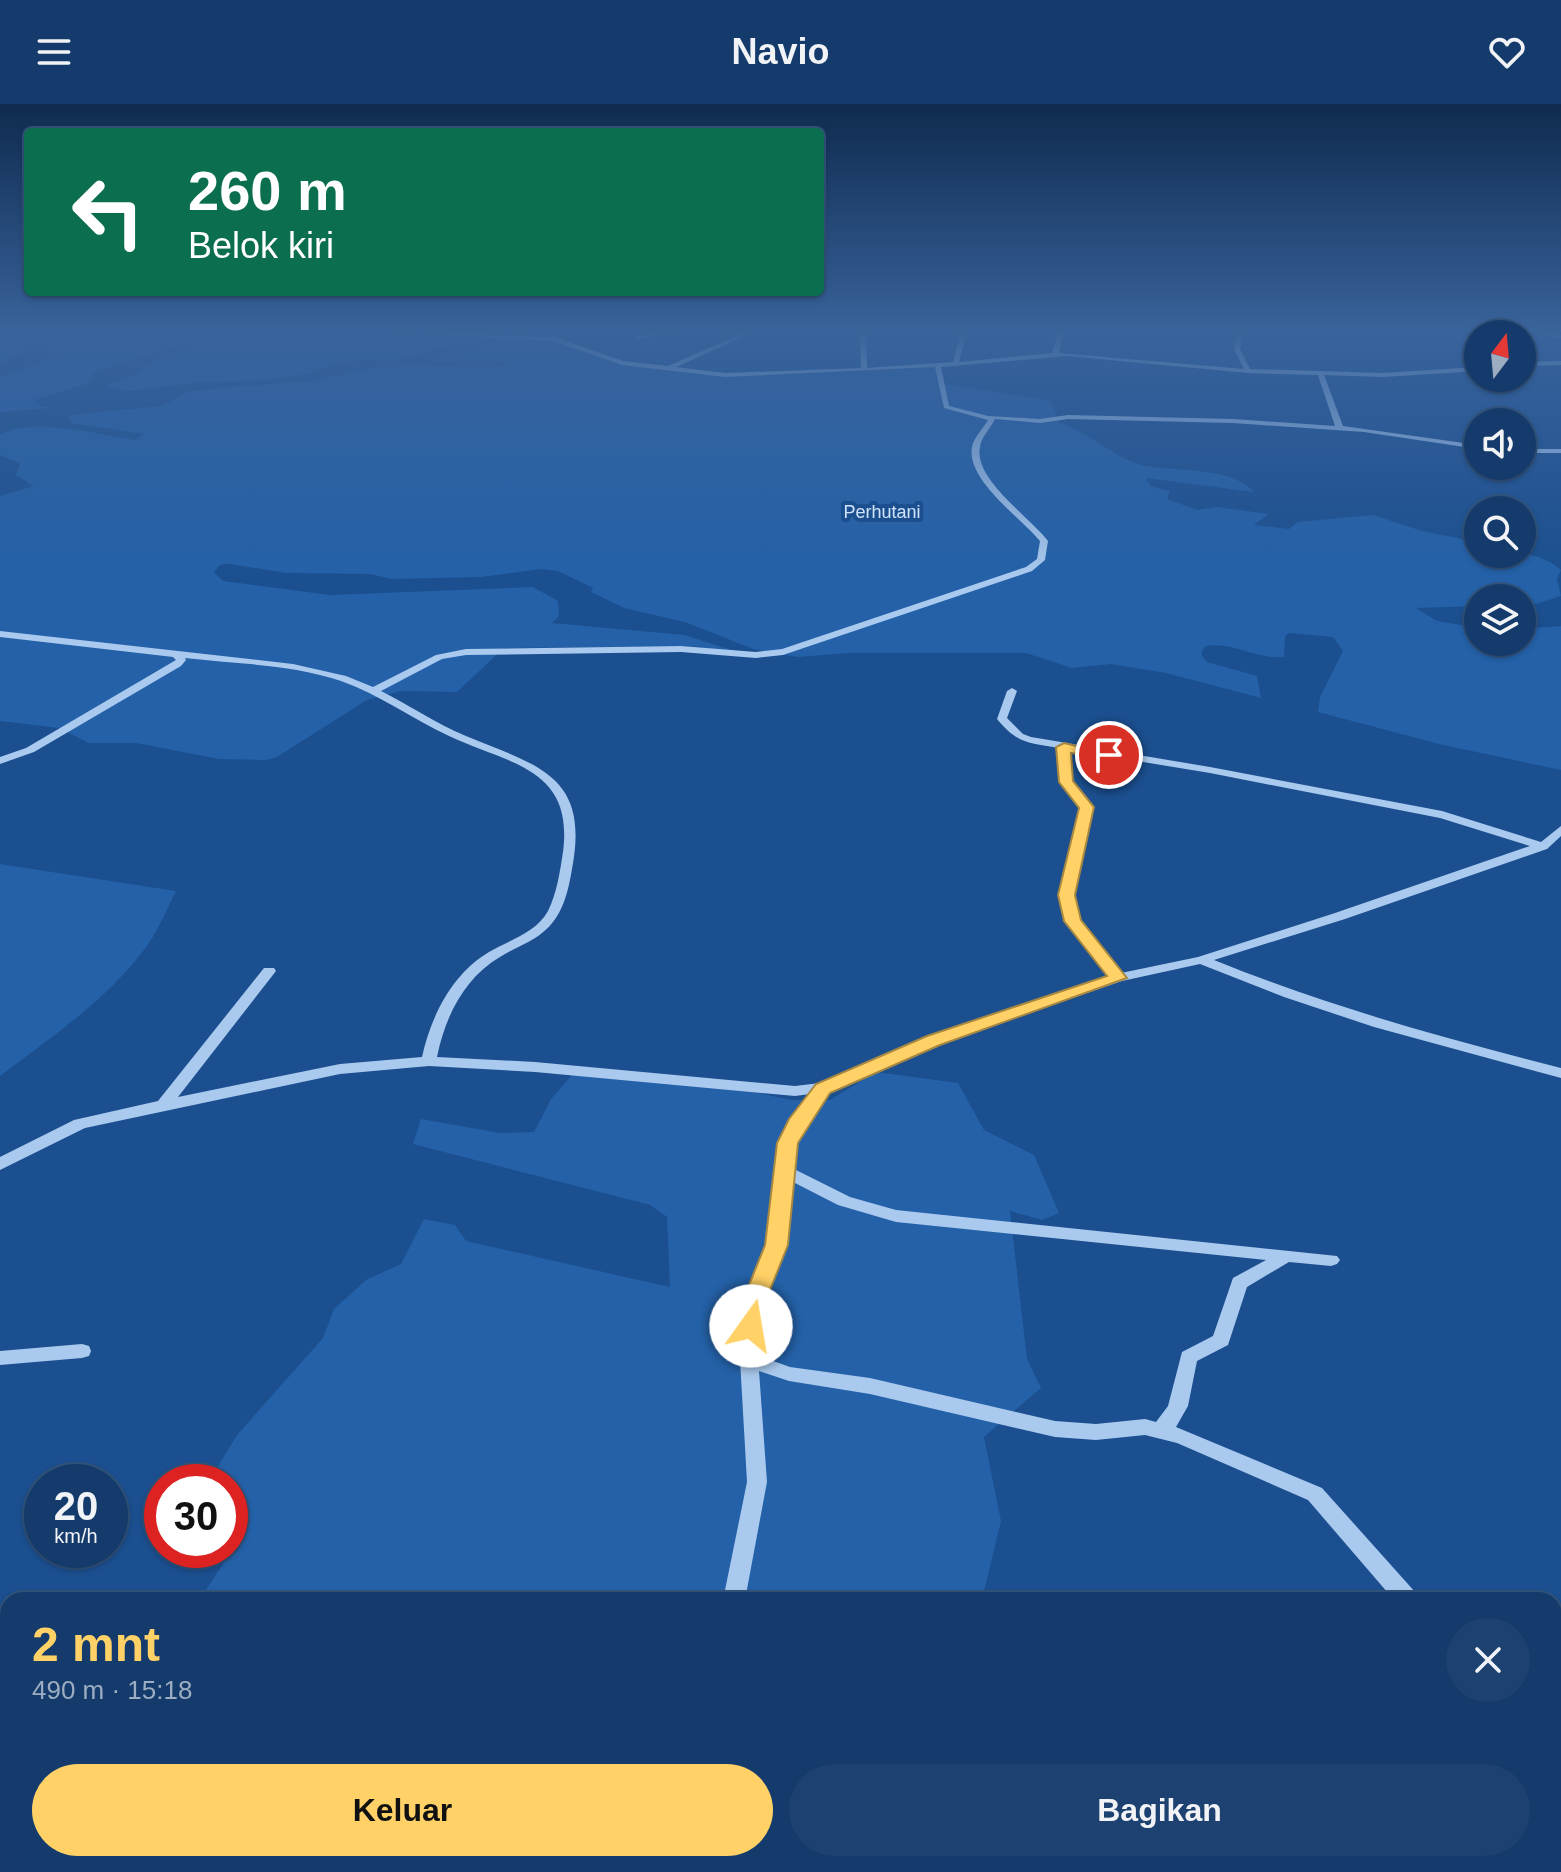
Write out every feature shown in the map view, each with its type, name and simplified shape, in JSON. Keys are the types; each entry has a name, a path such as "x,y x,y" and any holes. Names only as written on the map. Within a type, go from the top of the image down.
{"street":[{"path":"966,412 1040,421 1068,417 1226,420 1340,429 1464,445"},
{"path":"1334,412 1340,429"},
{"path":"374,690 439,657 466,652 681,649 756,655 783,652 1029,569 1041,560 1044,541 989,484 976,455 976,444 988,430 991,417"},
{"path":"1536,451 1561,451"},
{"path":"0,634 321,672 374,690 438,727 544,777 560,793 569,824 566,867 551,918 534,936 497,953 473,972 437,1028 429,1061"},
{"path":"0,761 30,750 139,689 177,664 181,660 176,654"},
{"path":"1012,691 1002,714 1005,724 1023,738 1442,815 1543,846"},
{"path":"1064,747 1066,782 1087,807 1066,895 1068,912 1118,978"},
{"path":"0,1164 80,1124 340,1069 429,1061 535,1067 795,1091 823,1088 934,1041 1118,978 1201,960 1543,846 1561,830"},
{"path":"1201,960 1275,992 1347,1015 1561,1073"},
{"path":"164,1104 269,971"},
{"path":"736,1592 757,1482 749,1360 754,1309 776,1245 787,1172 787,1143 823,1088"},
{"path":"795,1091 807,1109"},
{"path":"787,1172 844,1201 896,1216 1331,1260"},
{"path":"1161,1429 1174,1417 1189,1357 1221,1340 1239,1283 1287,1256"},
{"path":"0,1358 82,1351"},
{"path":"749,1360 789,1374 870,1386 1055,1429 1088,1432 1145,1427 1161,1429 1303,1486 1315,1494 1401,1592"}],"green space":[{"name":"Perhutani","path":"105,412 1055,412 1059,423 1131,461 1217,474 1243,483 1254,492 1146,478 1150,486 1170,491 1167,499 1197,510 1217,507 1269,514 1254,525 1289,529 1298,522 1373,515 1422,531 1464,539 1464,568 1536,568 1536,556 1552,563 1561,570 1557,579 1561,596 1536,604 1536,584 1464,584 1464,606 1416,608 1437,621 1464,626 1464,656 1536,656 1536,628 1561,626 1561,770 1443,745 1318,712 1320,697 1343,651 1333,637 1289,633 1285,636 1284,657 1264,656 1225,646 1205,646 1201,654 1207,662 1257,676 1261,698 1166,673 1111,664 1072,668 1026,653 850,653 797,657 753,649 685,622 624,608 558,571 541,569 481,577 392,579 370,574 286,573 230,564 220,565 214,572 223,581 330,595 533,587 558,601 559,616 552,623 684,635 738,652 688,646 504,648 457,692 401,691 367,700 277,757 266,760 219,759 136,743 89,743 59,728 0,721 0,496 34,486 16,475 20,463 0,455 0,435 29,427 85,431 136,440 144,434 71,423 69,415"},
{"path":"0,864 176,891 151,939 115,983 0,1076"},
{"path":"876,1072 958,1083 984,1130 1034,1155 1059,1213 1042,1220 1010,1211 1027,1359 1041,1388 984,1437 1001,1521 984,1592 205,1592 220,1568 248,1568 248,1464 219,1464 237,1435 323,1338 334,1309 366,1280 401,1264 424,1219 455,1225 466,1241 670,1287 667,1217 650,1205 413,1144 421,1119 500,1133 534,1132 551,1099 572,1075 735,1088 791,1100 830,1100"}],"route":[{"path":"751,1326 758,1290 776,1245 787,1172 787,1143 796,1124 823,1088 934,1041 1118,978 1073,921 1068,912 1066,895 1087,807 1066,782 1064,747 1109,755"}]}
